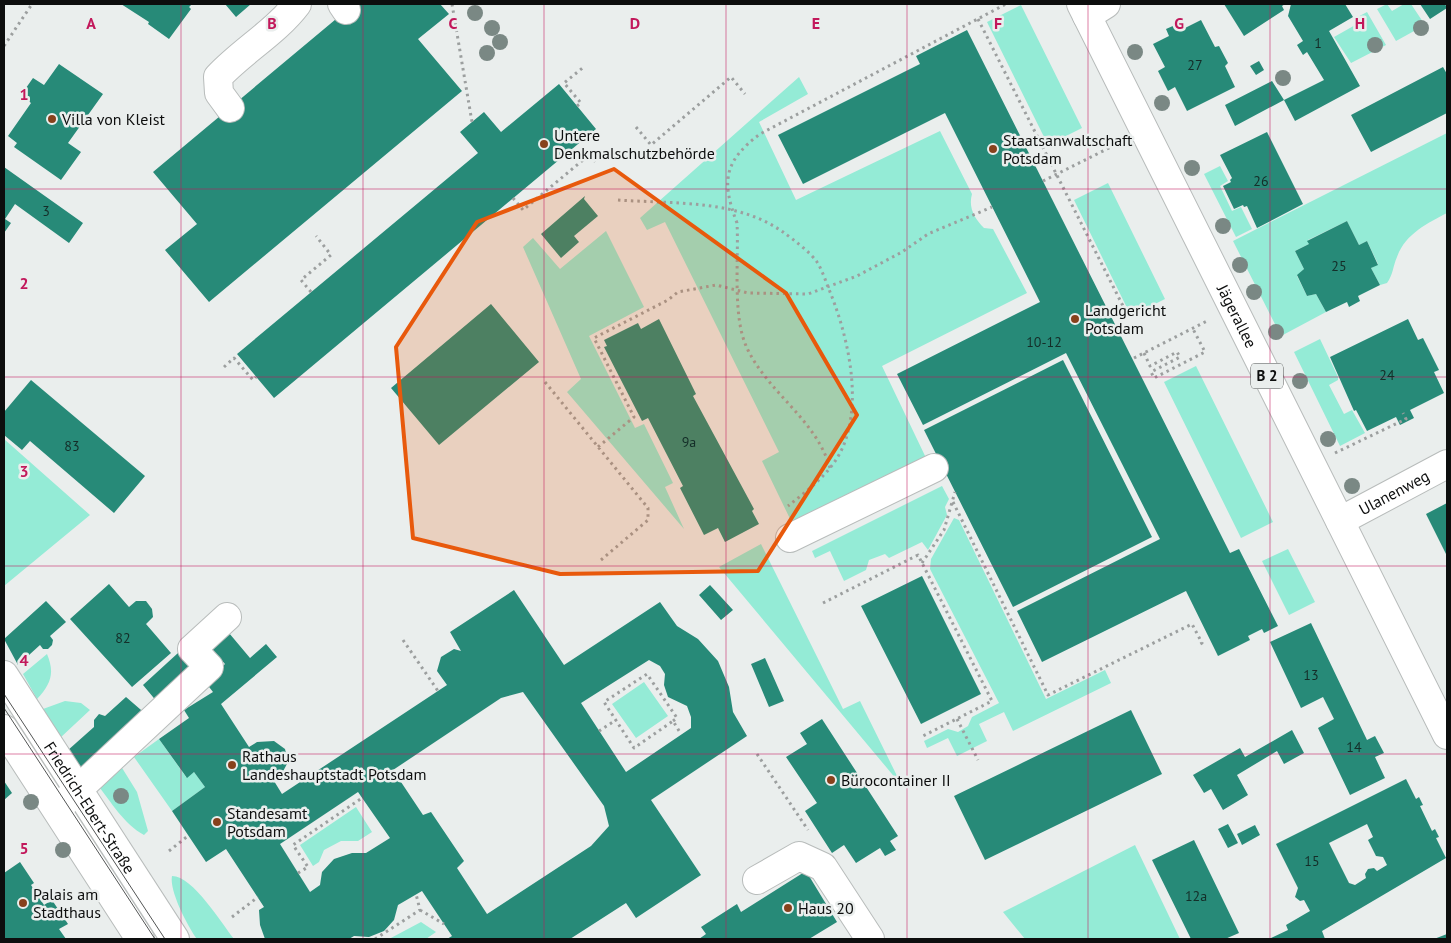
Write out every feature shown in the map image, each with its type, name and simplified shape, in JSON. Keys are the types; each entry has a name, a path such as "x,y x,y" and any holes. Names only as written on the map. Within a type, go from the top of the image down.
{"street":[{"path":"230,108 219,93 218,77 233,60 288,15 296,4"},
{"name":"Jägerallee","path":"1091,8 1144,130 1447,735"},
{"name":"Ulanenweg","path":"1340,522 1447,464"},
{"path":"790,538 934,468"},
{"path":"57,809 209,668 192,650 226,617"},
{"name":"Friedrich-Ebert-Straße","path":"4,675 175,939"},
{"name":"Friedrich-Ebert-Straße","path":"4,729 140,939"},
{"path":"757,880 799,856 823,867 870,939"}],"path":[{"path":"4,46 32,4"},
{"path":"452,4 472,122"},
{"path":"830,468 824,450 801,416 768,380 747,348 738,322 737,223 727,184 732,160 742,147 760,134 1006,4"},
{"path":"978,19 1126,314"},
{"path":"577,106 581,103 564,83 585,66"},
{"path":"636,127 651,145 731,78 745,94"},
{"path":"1043,181 1144,130"},
{"path":"513,198 523,210 589,155 595,162"},
{"path":"618,200 741,211 783,232 817,261 844,331 851,373 852,411 843,448 830,468 786,508"},
{"path":"598,447 634,417 594,338 668,300 678,292 716,285 738,292 768,295 808,294 882,264 928,234 992,207"},
{"path":"311,292 301,280 331,255 316,236"},
{"path":"1134,358 1233,308"},
{"path":"1144,353 1150,366 1177,352 1180,357 1151,372 1154,378 1204,352 1192,328"},
{"path":"224,367 234,358 253,380 256,377"},
{"path":"545,382 648,508 648,520 602,560"},
{"path":"1312,464 1406,419 1403,413"},
{"path":"922,563 944,530 955,492"},
{"path":"953,502 1048,695 1192,624 1202,643 1197,646"},
{"path":"823,603 918,555 992,701 923,736"},
{"path":"403,640 438,691"},
{"path":"647,674 678,718 673,721 634,748 604,702 647,674"},
{"path":"957,719 978,760"},
{"path":"599,731 616,720"},
{"path":"673,721 681,734"},
{"path":"757,754 819,846 823,867"},
{"path":"298,872 308,867 293,845 362,798"},
{"path":"169,851 189,835"},
{"path":"416,894 420,910 444,924"},
{"path":"232,917 258,897"},
{"path":"375,939 420,910"}],"highlighted area":[{"path":"614,169 786,293 857,415 758,571 560,574 413,538 396,347 477,222"}],"green space":[{"path":"1387,4 1392,11 1404,4 1411,4 1425,25 1396,41 1377,9"},
{"path":"1021,5 1082,128 1048,145 987,22"},
{"path":"1367,12 1386,45 1351,63 1334,37 1357,24 1354,19"},
{"path":"799,77 808,94 759,122 796,200 940,131 972,194 971,204 975,217 984,228 993,229 1027,293 882,366 927,460 794,527 762,461 779,452 665,222 647,230 640,218"},
{"path":"1447,133 1447,213 1411,236 1397,257 1389,280 1387,283 1380,285 1371,268 1378,264 1367,241 1359,245 1347,221 1308,240 1309,244 1295,251 1304,269 1297,276 1307,296 1316,294 1326,312 1281,336 1233,241"},
{"path":"1220,166 1228,181 1220,186 1232,211 1241,207 1252,229 1236,237 1204,174"},
{"path":"1108,183 1165,299 1131,316 1074,200"},
{"path":"606,231 644,307 589,336 635,428 644,424 673,483 665,487 684,529 567,392 581,379 523,247 533,238 560,269"},
{"path":"1320,339 1338,377 1338,380 1329,385 1344,414 1352,410 1365,433 1340,446 1294,352"},
{"path":"1196,366 1273,522 1241,538 1164,382"},
{"path":"4,439 90,515 4,586"},
{"path":"942,486 949,499 945,507 947,515 928,550 922,542 889,558 885,554 869,560 866,570 844,581 830,551 815,558 812,551"},
{"path":"954,518 959,520 1046,699 1105,670 1111,683 1013,731 1004,712 979,724 987,741 957,756 948,738 927,748 924,741 948,729 958,732 968,726 972,717 999,703 930,569 931,559"},
{"path":"761,544 843,709 860,701 902,786 719,567"},
{"path":"1288,549 1315,602 1289,615 1262,561"},
{"path":"47,654 51,667 50,678 46,688 37,699 23,674"},
{"path":"644,682 668,716 636,738 612,704"},
{"path":"65,701 81,703 90,710 60,738 43,709"},
{"path":"159,739 186,777 194,772 205,787 172,811 134,757"},
{"path":"119,763 137,792 148,831 144,835 124,819 97,784"},
{"path":"356,807 372,832 358,841 341,841 324,850 319,862 313,866 300,845"},
{"path":"1135,845 1180,939 1025,939 1003,912"},
{"path":"172,876 180,878 198,892 234,939 197,939 184,918 176,899"},
{"path":"421,922 436,932 426,939 389,939"}],"building":[{"path":"121,4 192,4 189,7 191,9 169,39 148,24 149,22"},
{"path":"225,4 251,4 236,17"},
{"path":"354,4 440,4 449,14 418,39 462,91 209,302 165,250 197,224 153,172"},
{"path":"1224,4 1285,4 1282,6 1284,10 1244,36"},
{"path":"1291,4 1345,4 1353,17 1329,31 1360,86 1295,121 1284,100 1324,80 1307,52 1303,55 1297,45 1303,41 1288,16"},
{"path":"1420,4 1445,4 1447,8 1430,19"},
{"path":"1201,20 1215,47 1219,46 1228,63 1225,66 1235,87 1187,111 1175,87 1168,91 1158,71 1165,67 1153,44 1169,36 1166,29 1182,22 1185,28"},
{"path":"967,30 1230,553 1239,549 1278,626 1264,633 1262,629 1248,636 1250,640 1218,656 1186,591 1042,662 1017,611 1160,539 1066,353 923,425 897,374 1040,302 945,113 803,184 778,135 920,64 916,56"},
{"path":"1259,61 1264,70 1256,75 1250,66"},
{"name":"Villa von Kleist","path":"59,64 103,94 68,143 81,152 61,180 14,147 17,143 8,136 31,103 21,95 33,78 44,85"},
{"path":"1443,67 1447,74 1447,113 1371,152 1351,115"},
{"path":"1272,81 1284,100 1235,126 1225,105"},
{"path":"559,84 596,129 274,398 237,354 478,153 460,132 484,112 501,132"},
{"path":"1267,132 1303,204 1257,228 1247,206 1244,207 1243,205 1234,209 1223,186 1231,182 1232,178 1220,155"},
{"path":"4,167 83,223 69,243 15,204 5,219 11,223 4,233"},
{"path":"585,196 584,199 598,216 574,236 579,242 561,258 541,234"},
{"path":"1347,221 1359,245 1367,241 1378,265 1371,268 1380,285 1358,296 1360,301 1349,307 1347,302 1326,312 1316,294 1307,296 1297,275 1304,269 1295,251 1309,244 1307,241"},
{"path":"491,304 539,362 439,445 391,388"},
{"path":"659,319 696,394 693,396 754,509 752,511 759,524 725,542 718,528 704,535 680,488 683,486 648,418 642,421 604,347 607,346 604,340 638,323 641,329"},
{"path":"1408,319 1418,340 1423,338 1439,370 1434,372 1444,393 1410,410 1414,418 1400,425 1396,417 1367,431 1356,410 1354,411 1330,357"},
{"path":"1063,360 1152,537 1013,607 924,430"},
{"path":"31,380 145,476 114,513 30,441 22,450 4,435 4,412"},
{"path":"1447,503 1447,556 1426,514"},
{"path":"922,576 981,694 921,724 861,606"},
{"path":"109,584 129,607 136,601 146,601 152,609 153,617 146,624 171,653 132,687 70,619"},
{"path":"710,585 733,610 721,620 699,595"},
{"name":"Rathaus Landeshauptstadt Potsdam","path":"514,590 564,665 660,602 677,626 698,639 718,661 729,687 733,712 747,736 651,800 701,875 636,918 626,903 570,939 447,939 452,936 422,891 398,905 394,920 384,931 369,937 354,936 349,939 265,939 260,925 259,910 264,907 226,849 206,862 172,811 205,787 194,772 187,778 159,739 189,718 184,710 213,692 206,683 225,664 211,648 229,633 250,658 266,644 277,657 221,704 249,747 257,742 274,741 285,749 288,762 280,777 274,781 282,794 447,685 437,671 441,657 454,649 461,651 450,632","holes":["649,660 660,666 665,674 664,685 668,697 687,706 691,717 691,728 626,772 581,703","523,692 604,806 609,826 591,846 487,914 457,868 464,861 431,812 423,815 393,770 501,698","358,792 390,838 366,853 352,853 334,859 322,872 320,885 310,892 280,844"]},
{"path":"46,601 66,622 50,636 53,640 52,645 48,649 43,649 40,645 18,665 4,639"},
{"path":"1311,623 1367,740 1375,736 1384,753 1375,757 1385,778 1350,795 1318,728 1334,719 1323,697 1301,708 1270,642"},
{"path":"178,653 193,670 158,703 143,685"},
{"path":"765,658 784,701 769,707 751,664"},
{"path":"126,697 148,716 83,776 67,751 94,727 94,720 99,714 105,716"},
{"path":"1131,710 1162,774 985,860 954,796"},
{"name":"Bürocontainer II","path":"822,719 898,836 890,841 896,850 885,856 880,848 856,863 844,845 832,853 805,811 817,803 786,757 807,744 800,733"},
{"path":"1292,730 1304,753 1284,764 1277,751 1237,775 1248,795 1223,810 1211,789 1204,793 1193,775 1240,748 1245,757"},
{"path":"1406,779 1416,799 1419,797 1423,805 1420,806 1432,831 1435,829 1439,837 1436,838 1446,858 1322,931 1325,939 1269,939 1288,930 1286,925 1310,911 1304,900 1300,901 1295,897 1298,888 1276,844","holes":["1367,824 1373,837 1368,840 1376,856 1383,857 1387,865 1377,871 1374,868 1368,869 1365,874 1366,878 1355,885 1349,883 1329,843"]},
{"path":"4,781 12,793 4,800"},
{"path":"1228,824 1238,843 1228,848 1218,829"},
{"path":"1255,825 1260,835 1242,845 1237,834"},
{"path":"1194,840 1239,933 1225,939 1191,939 1152,860"},
{"name":"Palais am Stadthaus","path":"20,862 34,883 31,885 44,905 52,900 68,924 59,929 66,939 4,939 4,873"},
{"name":"Haus 20","path":"806,871 837,922 809,939 699,939 706,934 701,927 737,904 741,912"},
{"path":"1447,934 1447,939 1434,939"}],"tram line":[{"path":"4,694 165,939"},
{"path":"4,708 155,939"}],"place":[{"name":"Villa von Kleist","path":"52,119"},
{"name":"Untere Denkmalschutzbehörde","path":"544,144"},
{"name":"Staatsanwaltschaft Potsdam","path":"993,149"},
{"name":"Landgericht Potsdam","path":"1075,319"},
{"name":"Rathaus Landeshauptstadt Potsdam","path":"232,765"},
{"name":"Bürocontainer II","path":"831,780"},
{"name":"Standesamt Potsdam","path":"217,822"},
{"name":"Palais am Stadthaus","path":"23,903"},
{"name":"Haus 20","path":"788,908"}]}
